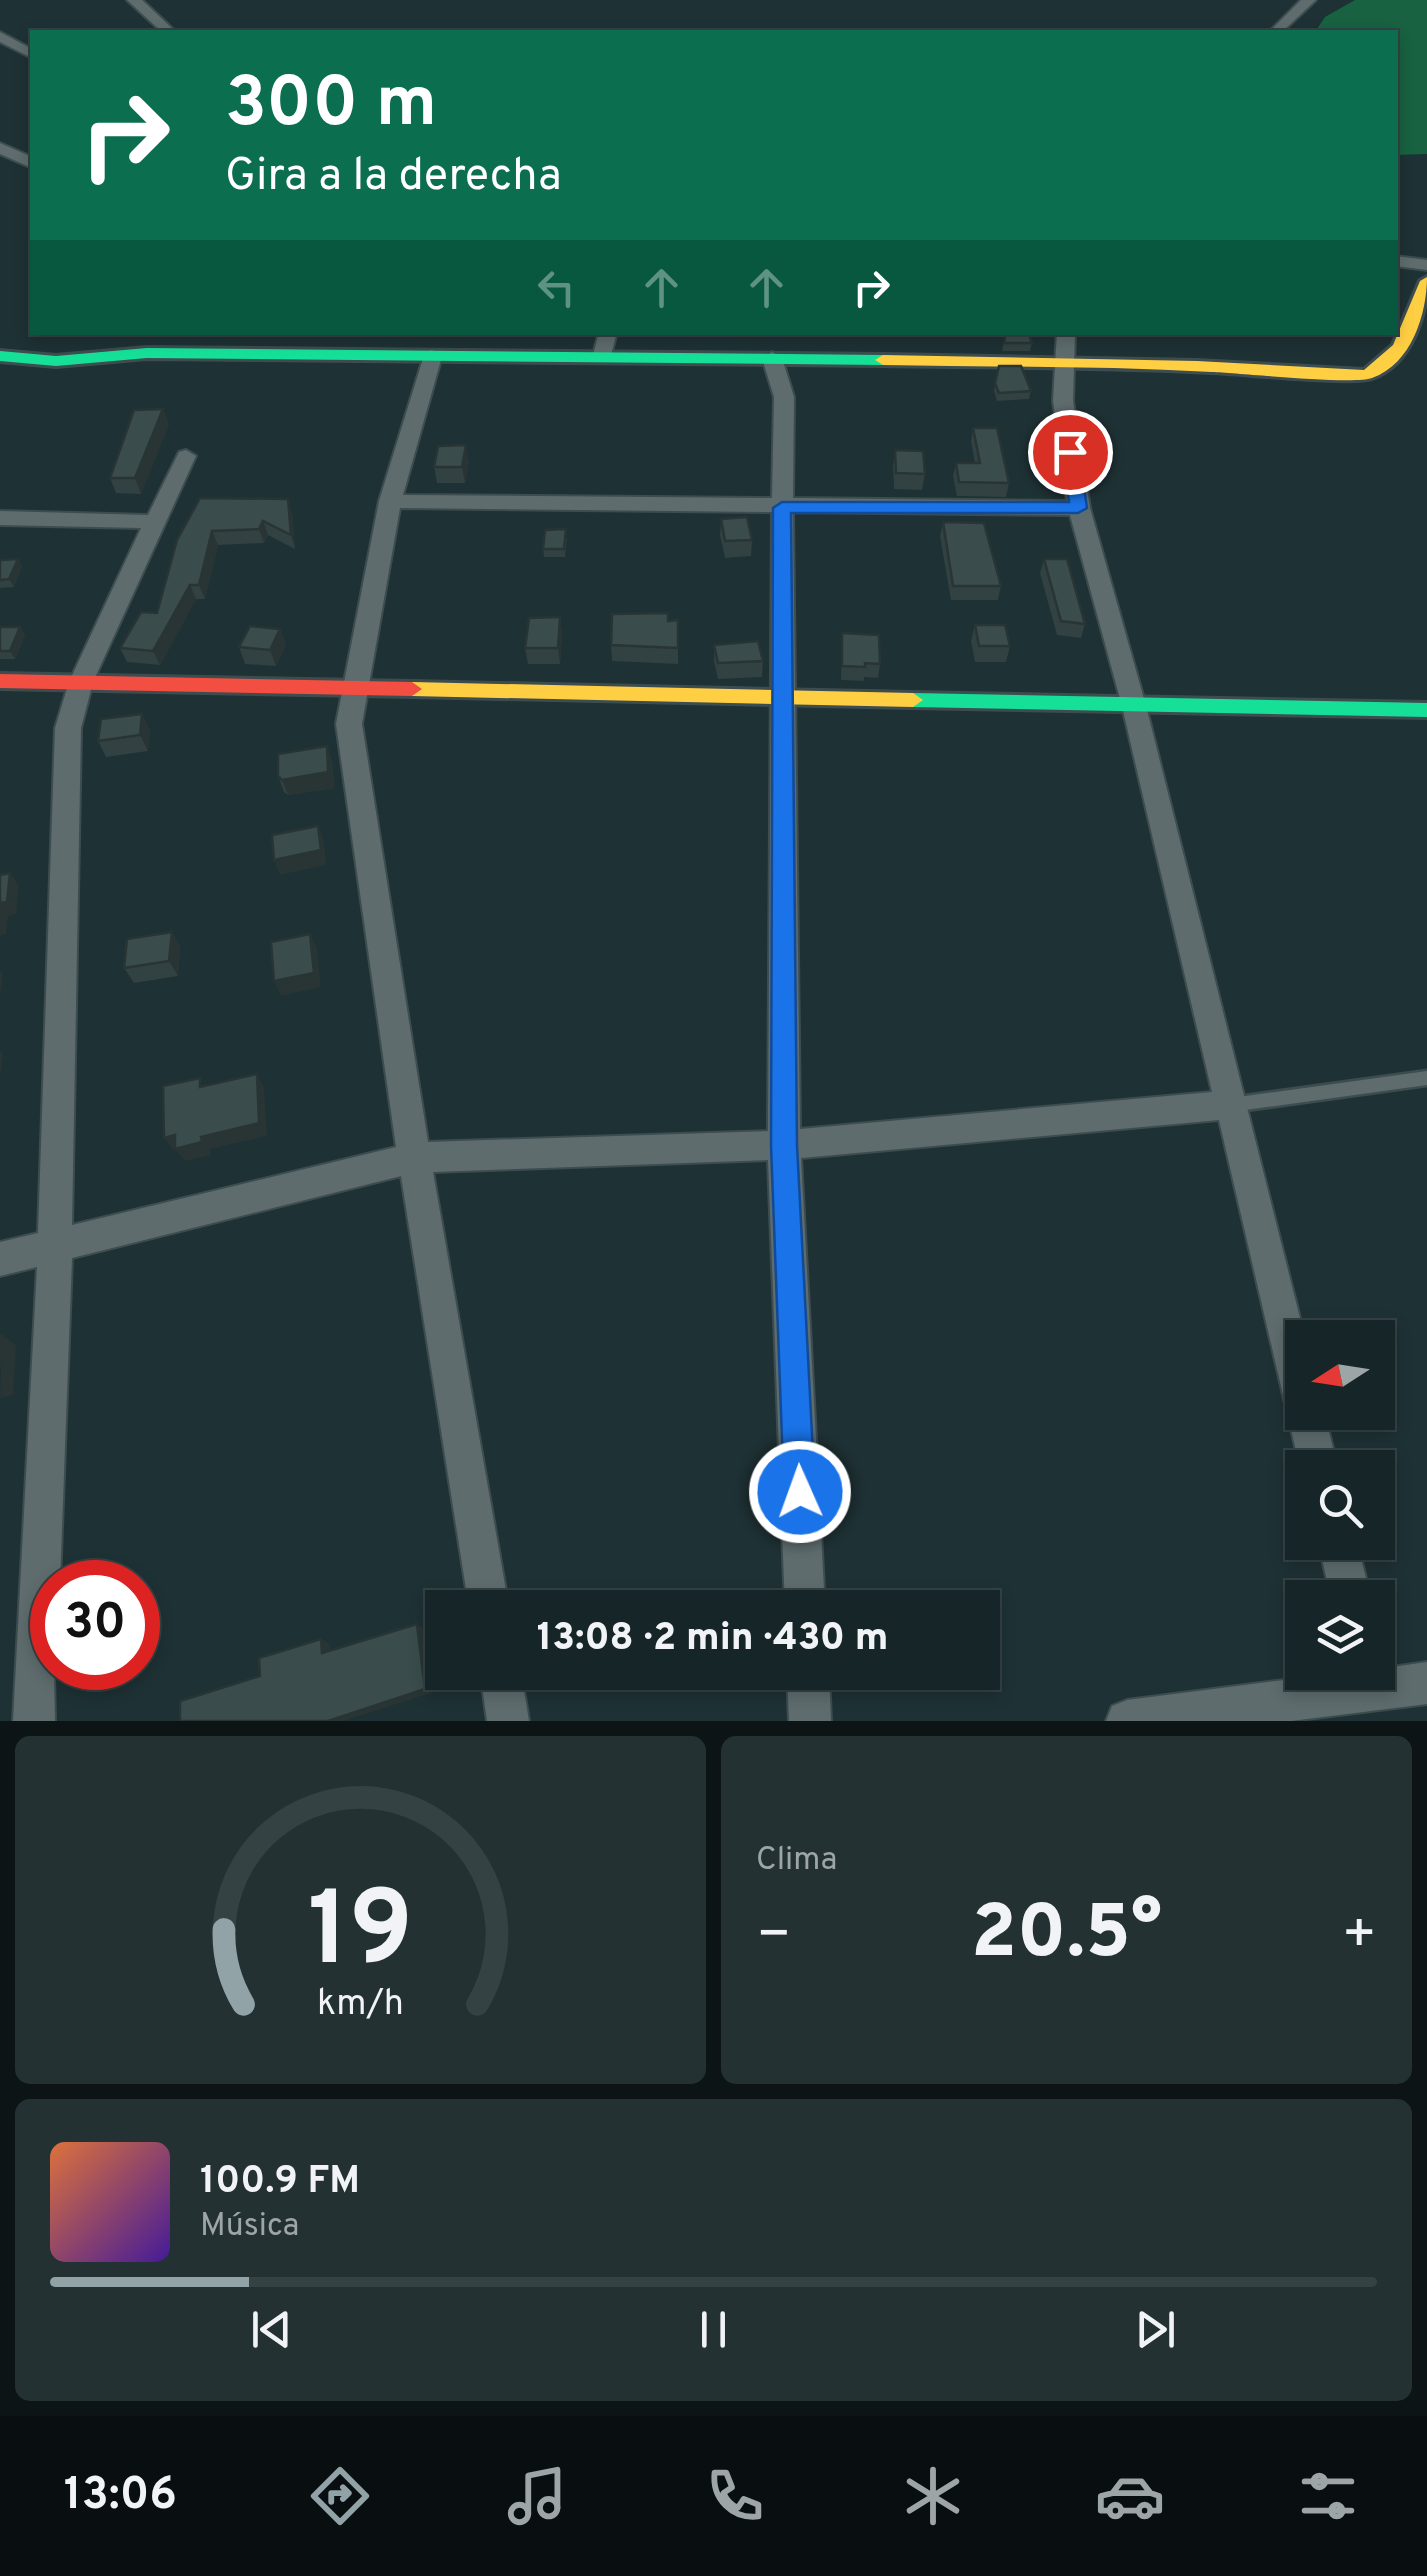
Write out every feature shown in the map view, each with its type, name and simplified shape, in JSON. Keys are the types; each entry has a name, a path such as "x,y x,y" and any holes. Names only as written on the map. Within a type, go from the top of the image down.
{"street":[{"path":"134,0 167,30"},
{"path":"1277,30 1309,0"},
{"path":"0,36 30,53"},
{"path":"3,151 30,144"},
{"path":"3,151 30,162"},
{"path":"1398,260 1427,265"},
{"path":"0,356 56,361 147,353 432,356 605,344 772,358 1064,363 1368,375 1381,371 1388,362 1416,316 1427,282"},
{"path":"1066,335 1063,401 1078,508 1134,706 1285,1329"},
{"path":"432,356 390,501 352,691 349,724 414,1158 486,1590"},
{"path":"772,358 784,398 780,694 784,1145 804,1590"},
{"path":"34,1721 55,1246 68,728 81,682 186,456"},
{"path":"390,501 782,508 1078,508"},
{"path":"0,518 156,522"},
{"path":"0,682 352,691 780,694 1134,706 1427,710"},
{"path":"0,1259 414,1158 784,1145 1231,1105"},
{"path":"1395,1682 1427,1683"},
{"path":"503,1690 508,1721"},
{"path":"809,1690 810,1721"},
{"path":"1127,1721 1316,1690"}],"lane":[{"path":"1231,1105 1427,1078"}],"green space":[{"path":"1355,0 1427,0 1427,154 1398,155 1398,30 1316,30 1325,17"}],"building":[{"path":"1005,335 1029,335 1032,343 1004,343"},
{"path":"999,366 1021,366 1031,391 999,393 995,383"},
{"path":"163,409 135,478 110,478 134,410"},
{"path":"973,428 997,428 1009,483 959,482 956,463 980,463"},
{"path":"466,445 462,467 434,467 438,446"},
{"path":"895,450 923,451 925,474 896,473"},
{"path":"200,498 288,499 291,535 263,521 259,529 212,531 199,585 190,585 153,651 120,648 141,612 157,613 177,540"},
{"path":"747,517 752,540 725,541 721,519"},
{"path":"943,522 984,523 1001,586 953,586"},
{"path":"566,529 564,549 543,549 545,530"},
{"path":"18,559 9,579 0,580 0,560"},
{"path":"1044,559 1067,559 1085,624 1061,621"},
{"path":"668,613 668,621 678,620 678,648 611,645 612,614"},
{"path":"560,617 558,648 525,648 529,618"},
{"path":"975,625 1005,625 1010,646 979,646"},
{"path":"250,626 280,629 270,650 239,647"},
{"path":"0,627 20,627 10,651 0,651"},
{"path":"842,633 879,635 880,664 842,666"},
{"path":"758,641 763,661 718,663 714,645"},
{"path":"142,714 140,735 98,741 101,719"},
{"path":"327,746 328,772 282,780 278,776 278,754"},
{"path":"318,826 321,850 274,860 272,835"},
{"path":"10,873 7,902 0,903 0,875"},
{"path":"172,932 169,961 124,968 127,939"},
{"path":"310,934 314,973 274,981 271,942"},
{"path":"257,1074 259,1123 201,1137 202,1142 175,1149 175,1135 164,1138 163,1086 200,1078 200,1087"},
{"path":"417,1624 425,1689 328,1721 180,1721 180,1701 260,1676 259,1658 321,1639 322,1653"}],"traffic: fast":[{"path":"0,356 56,361 147,353 883,360"},
{"path":"913,700 1427,710"}],"traffic: slow":[{"path":"883,360 1197,366 1367,375 1380,368 1399,347 1413,322 1427,281"},
{"path":"412,689 913,700"}],"traffic: jam":[{"path":"0,681 412,689"}],"route":[{"path":"800,1492 784,1145 782,508 1078,508 1070,452"}]}
